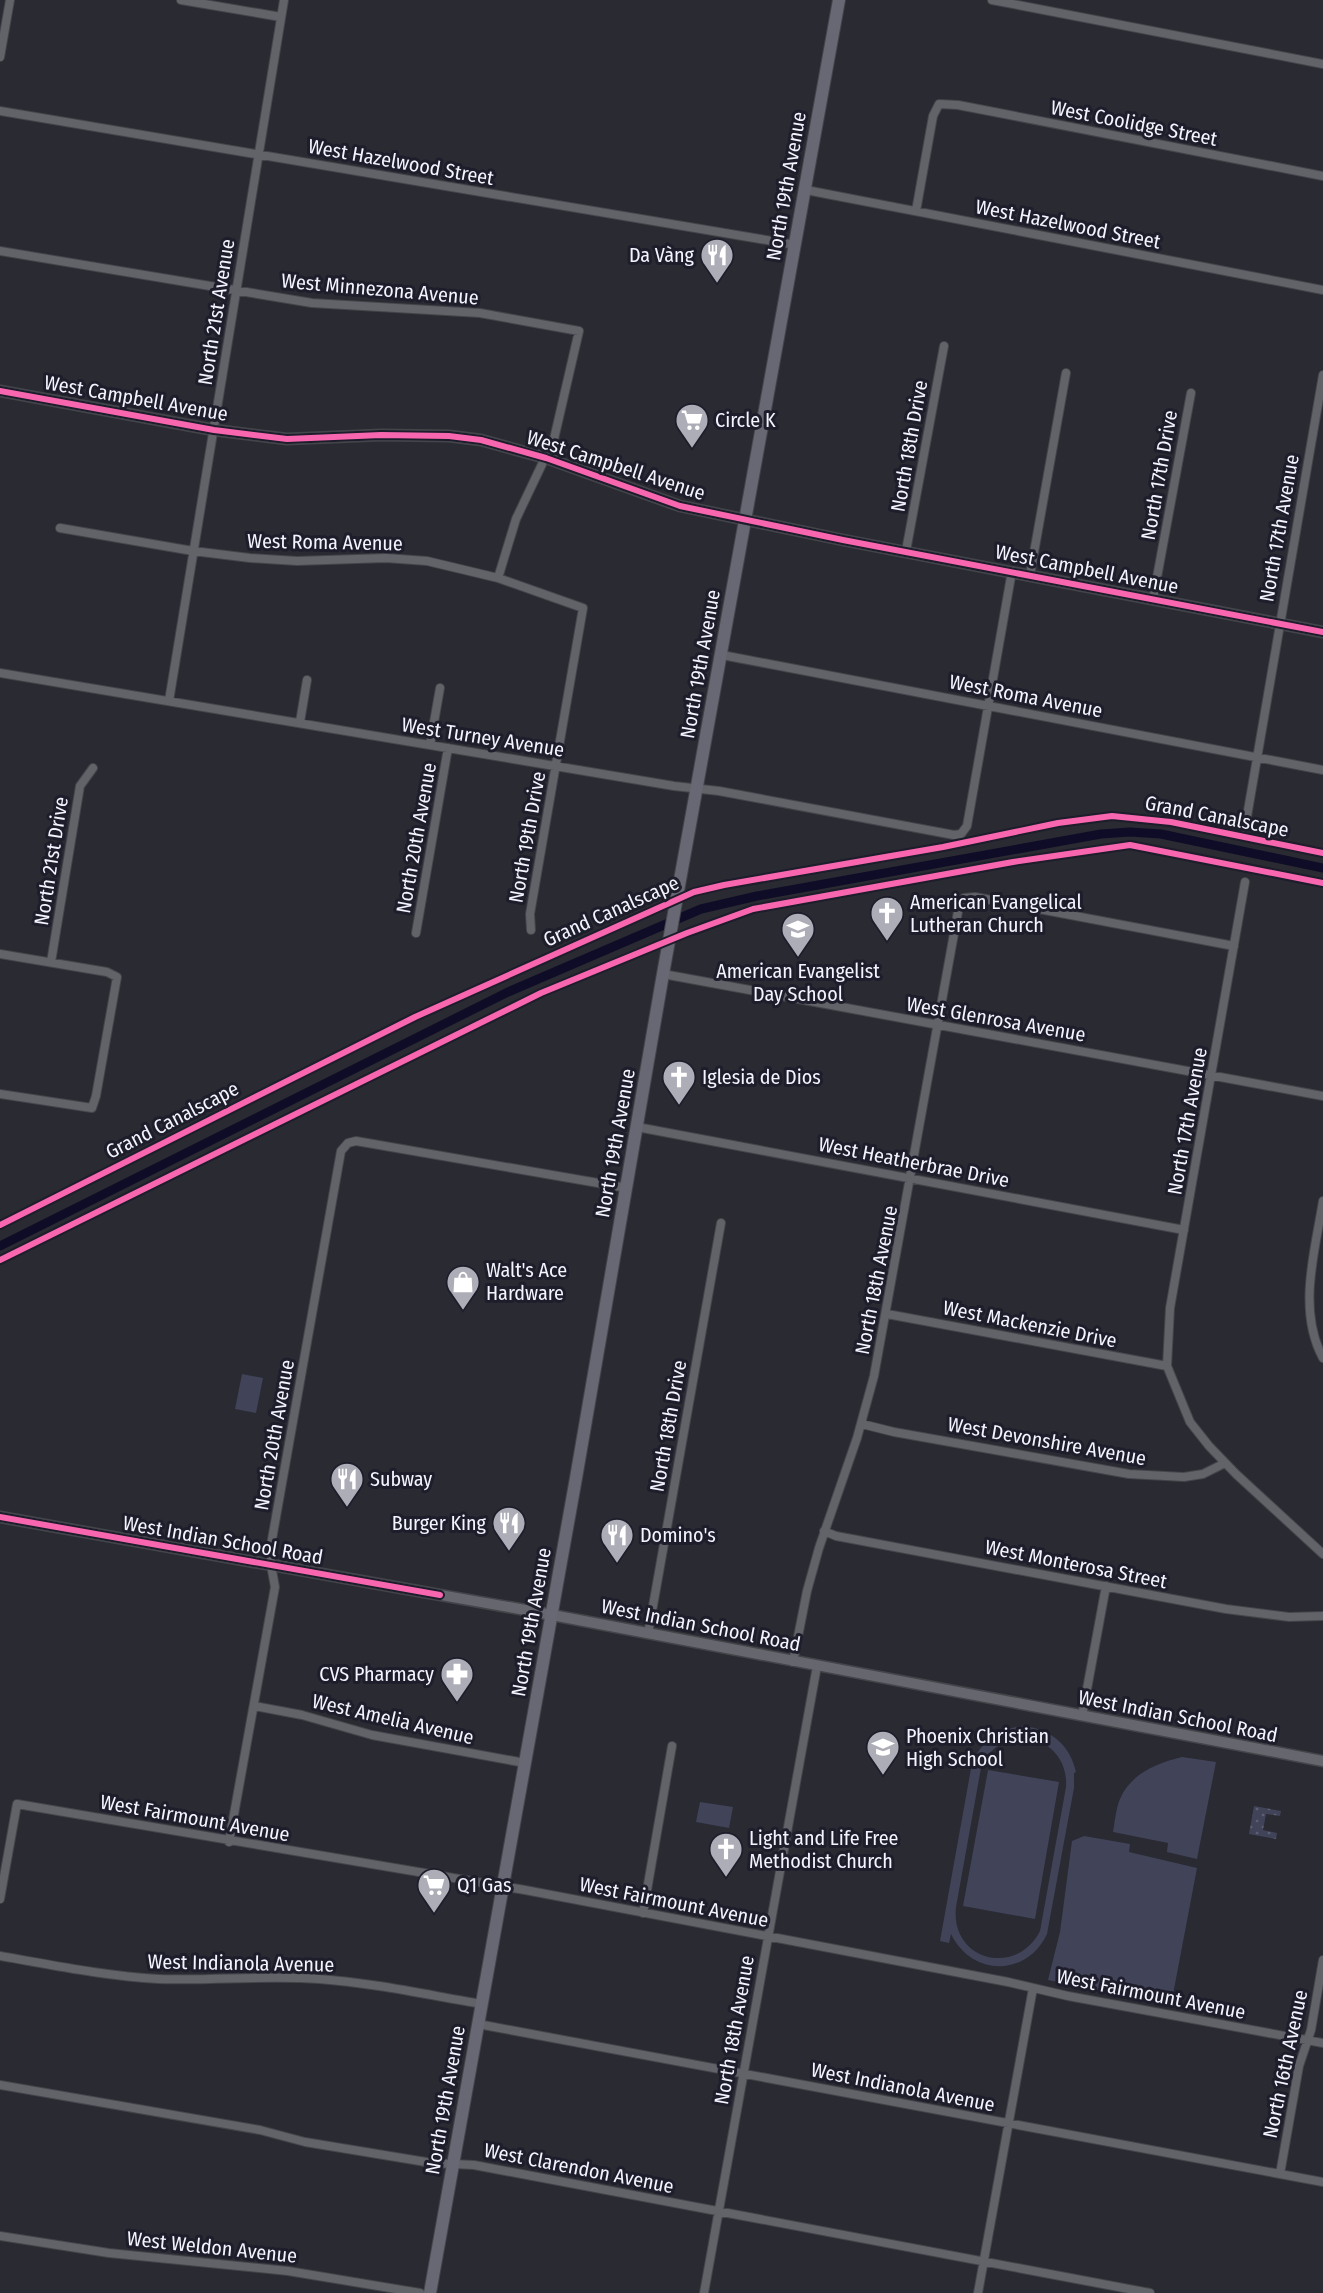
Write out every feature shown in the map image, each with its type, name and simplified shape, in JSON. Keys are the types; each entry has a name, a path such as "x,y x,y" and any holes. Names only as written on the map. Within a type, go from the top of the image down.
{"main road":[{"name":"North 19th Avenue","path":"430,2293 552,1615 663,974 839,0"}],"street":[{"path":"0,57 10,0"},
{"path":"181,0 281,17"},
{"name":"North 21st Avenue","path":"169,701 284,0"},
{"path":"992,0 1323,64"},
{"name":"West Coolidge Street","path":"916,211 933,116 939,104 958,105 1323,176"},
{"name":"West Hazelwood Street","path":"0,111 796,245"},
{"name":"West Hazelwood Street","path":"806,190 1323,290"},
{"name":"West Minnezona Avenue","path":"0,251 312,303 480,314 579,331 566,393 554,439 546,458"},
{"name":"North 18th Drive","path":"906,551 944,346"},
{"path":"1030,575 1066,373"},
{"name":"North 17th Avenue","path":"1245,828 1323,375"},
{"name":"West Campbell Avenue","path":"0,391 214,430 287,439 381,435 449,436 481,441 605,477 664,502 1323,632"},
{"name":"North 17th Drive","path":"1154,598 1191,393"},
{"path":"498,578 516,519 546,458"},
{"name":"West Roma Avenue","path":"60,528 250,558 297,561 342,558 427,561 498,578 583,608"},
{"path":"989,705 1012,572"},
{"name":"North 19th Drive","path":"531,930 530,914 583,608"},
{"name":"West Roma Avenue","path":"722,655 1323,770"},
{"name":"West Turney Avenue","path":"0,673 556,766 719,790 947,835 961,834 968,826 989,705"},
{"path":"300,722 307,680"},
{"name":"North 20th Avenue","path":"430,745 440,688"},
{"name":"North 20th Avenue","path":"416,933 448,748"},
{"name":"North 21st Drive","path":"51,962 80,786 93,768"},
{"name":"North 17th Avenue","path":"1167,1366 1170,1308 1245,882"},
{"name":"North 18th Avenue","path":"793,1662 807,1591 824,1531 862,1424 874,1376 959,906 964,898 975,897 1234,946"},
{"path":"0,954 107,972 117,977 92,1108 0,1097"},
{"name":"West Glenrosa Avenue","path":"663,974 1323,1096"},
{"name":"West Heatherbrae Drive","path":"638,1127 1184,1230"},
{"name":"North 20th Avenue","path":"229,1842 275,1587 271,1565 271,1545 341,1151 348,1143 356,1141 627,1188"},
{"path":"1323,1201 1310,1297 1314,1336 1323,1358"},
{"name":"North 18th Drive","path":"648,1634 722,1223"},
{"name":"West Mackenzie Drive","path":"887,1314 1167,1366"},
{"path":"1167,1366 1190,1422 1225,1463 1323,1554"},
{"name":"West Devonshire Avenue","path":"862,1424 894,1432 1129,1474 1184,1477 1203,1474 1225,1463"},
{"name":"West Indian School Road","path":"0,1517 552,1615 1323,1761"},
{"name":"West Monterosa Street","path":"824,1531 838,1536 1261,1614 1323,1617"},
{"path":"1082,1716 1106,1586"},
{"name":"North 18th Avenue","path":"704,2293 817,1666"},
{"name":"West Amelia Avenue","path":"254,1706 302,1715 372,1735 525,1763"},
{"path":"643,1913 672,1746"},
{"name":"West Fairmount Avenue","path":"0,1899 17,1804 503,1887 1323,2043"},
{"name":"West Indianola Avenue","path":"0,1956 103,1973 160,1979 281,1977 319,1979 482,2004"},
{"name":"North 16th Avenue","path":"1280,2174 1299,2066 1307,2040 1323,1960"},
{"path":"978,2293 1033,1988"},
{"name":"West Indianola Avenue","path":"478,2024 1323,2182"},
{"name":"West Clarendon Avenue","path":"0,2085 260,2130 305,2142 432,2163 474,2165 1150,2293"},
{"name":"West Weldon Avenue","path":"0,2236 109,2253 288,2271 420,2293"}],"shaded area":[{"path":"242,1374 263,1378 256,1413 235,1409"},
{"path":"1023,1726 1033,1728 1058,1740 1069,1754 1076,1772 1047,1934 1038,1948 1027,1958 1013,1964 999,1966 985,1964 972,1958 960,1948 951,1934 949,1943 940,1941 972,1763 981,1748 992,1737","holes":["1012,1739 1038,1741 1054,1751 1066,1777 1040,1931 1029,1946 1016,1955 1001,1958 987,1956 974,1950 963,1940 957,1925 956,1907 981,1768 987,1757 1000,1744"]},
{"path":"1182,1757 1216,1762 1197,1859 1167,1852 1168,1843 1113,1832 1119,1803 1131,1782 1146,1770"},
{"path":"988,1770 1059,1782 1035,1919 963,1906"},
{"path":"700,1802 733,1807 729,1828 696,1822"},
{"path":"1254,1806 1281,1811 1280,1816 1266,1814 1263,1830 1277,1833 1276,1839 1249,1834"},
{"path":"1084,1836 1130,1844 1129,1852 1197,1868 1171,2005 1048,1980 1060,1932 1072,1841"}],"waterway":[{"path":"0,1246 508,992 701,909 757,896 1101,834 1130,832 1161,834 1323,868"}],"cycle path":[{"path":"0,391 214,430 287,439 381,435 449,436 481,440 546,458 680,506 843,540 1323,632"},
{"name":"Grand Canalscape","path":"0,1225 415,1017 694,892 943,847 1058,823 1112,816 1171,822 1323,853"},
{"path":"0,1260 541,993 687,933 753,909 1013,862 1130,845 1323,883"},
{"path":"0,1517 440,1595"}],"place":[{"name":"Da Vàng","path":"717,284"},
{"name":"Circle K","path":"692,449"},
{"name":"American Evangelical Lutheran Church","path":"887,942"},
{"name":"American Evangelist Day School","path":"798,958"},
{"name":"Iglesia de Dios","path":"679,1106"},
{"name":"Walt's Ace Hardware","path":"463,1311"},
{"name":"Subway","path":"347,1508"},
{"name":"Burger King","path":"509,1552"},
{"name":"Domino's","path":"617,1564"},
{"name":"CVS Pharmacy","path":"457,1703"},
{"name":"Phoenix Christian High School","path":"883,1776"},
{"name":"Light and Life Free Methodist Church","path":"726,1878"},
{"name":"Q1 Gas","path":"434,1914"}]}
